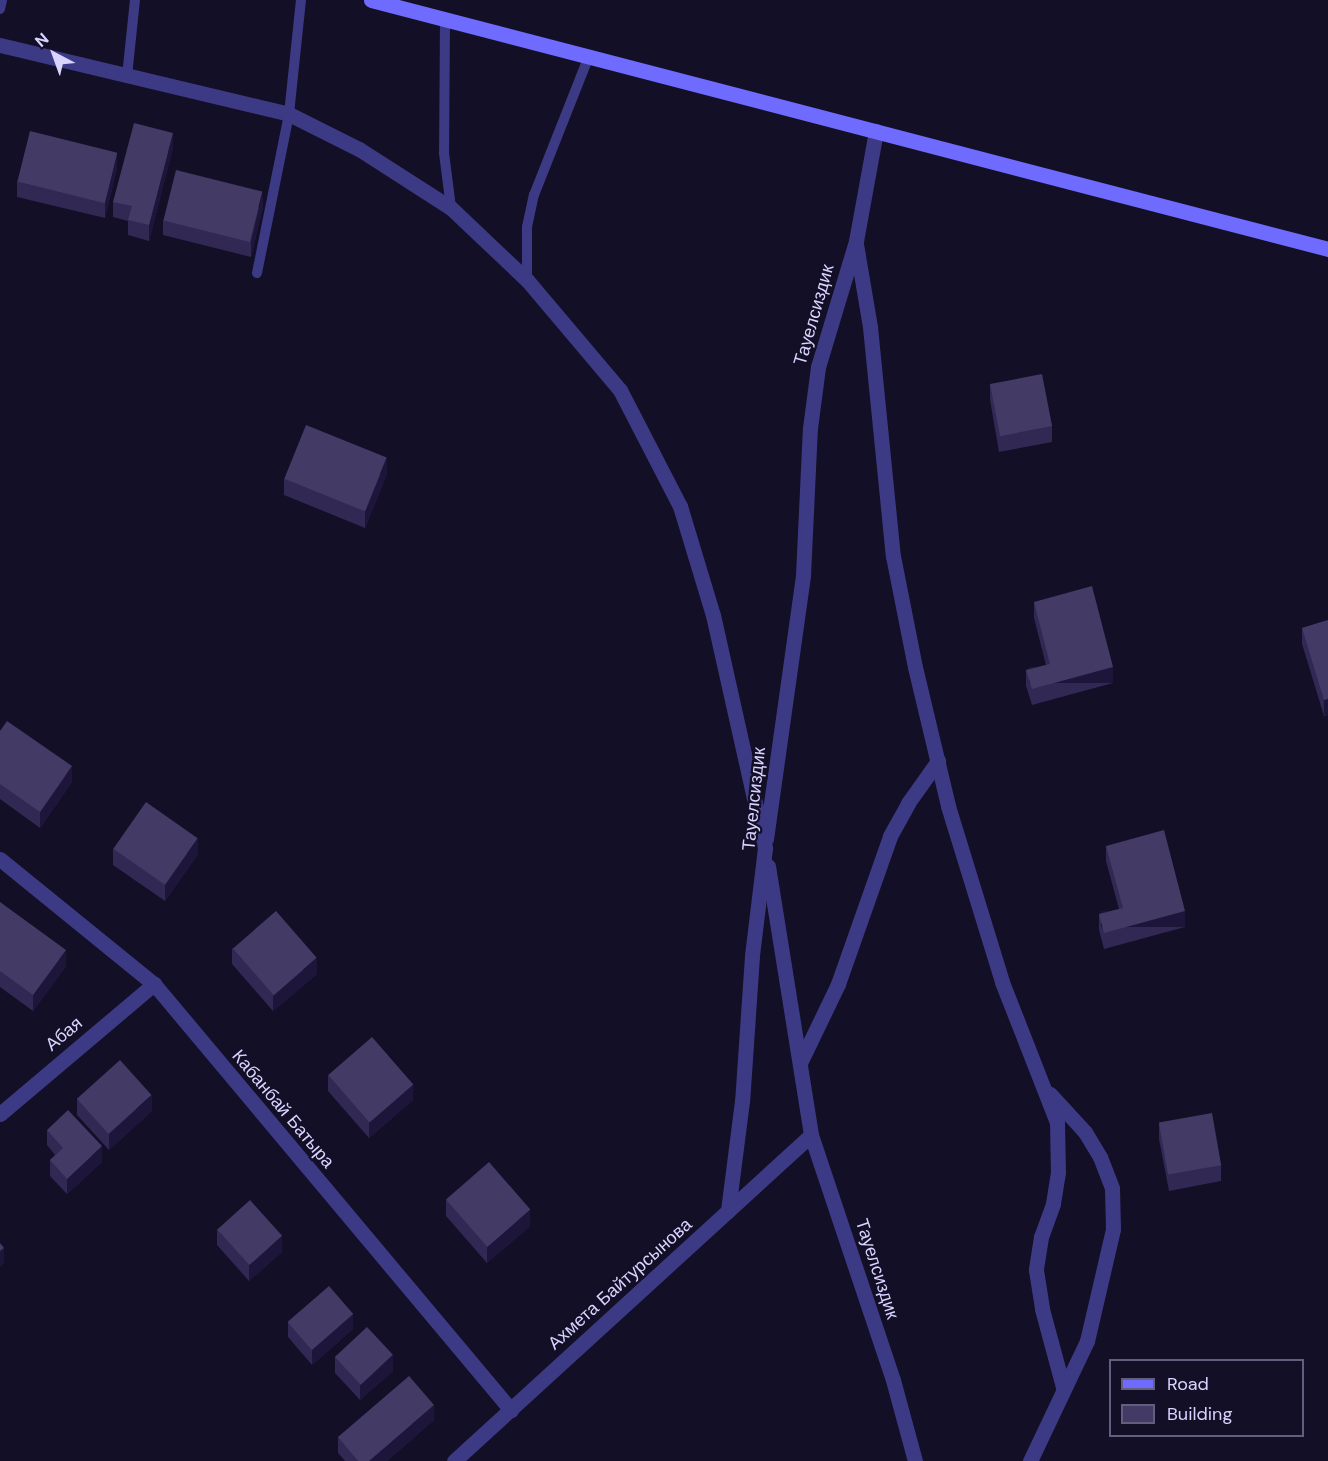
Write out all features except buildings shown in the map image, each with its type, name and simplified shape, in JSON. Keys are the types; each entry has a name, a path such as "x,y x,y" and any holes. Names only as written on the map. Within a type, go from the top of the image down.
{"main road":[{"path":"371,0 1328,249"}],"street":[{"path":"0,45 288,114 359,149 451,208 527,280 620,390 680,506 713,615 765,848 752,956 742,1101 728,1211"},
{"name":"Тауелсиздик","path":"876,131 856,241 818,367 810,429 803,575 765,848 811,1135 893,1380 915,1461"},
{"path":"856,241 870,327 893,556 948,806 1002,982 1057,1122 1059,1172 1053,1204 1041,1237 1036,1270 1042,1309 1063,1387"},
{"path":"800,1063 838,984 890,836 908,803 938,761"},
{"name":"Кабанбай Батыра","path":"0,859 154,984 511,1410"},
{"name":"Абая","path":"0,1114 154,984"},
{"path":"1030,1461 1089,1332 1113,1229 1112,1188 1100,1157 1085,1132 1044,1087"},
{"name":"Ахмета Байтурсынова","path":"454,1461 811,1135"}],"lane":[{"path":"0,9 2,0"},
{"path":"127,76 135,0"},
{"path":"257,273 288,114 301,0"},
{"path":"445,19 444,153 451,208"},
{"path":"527,280 527,227 534,195 589,56"}]}
